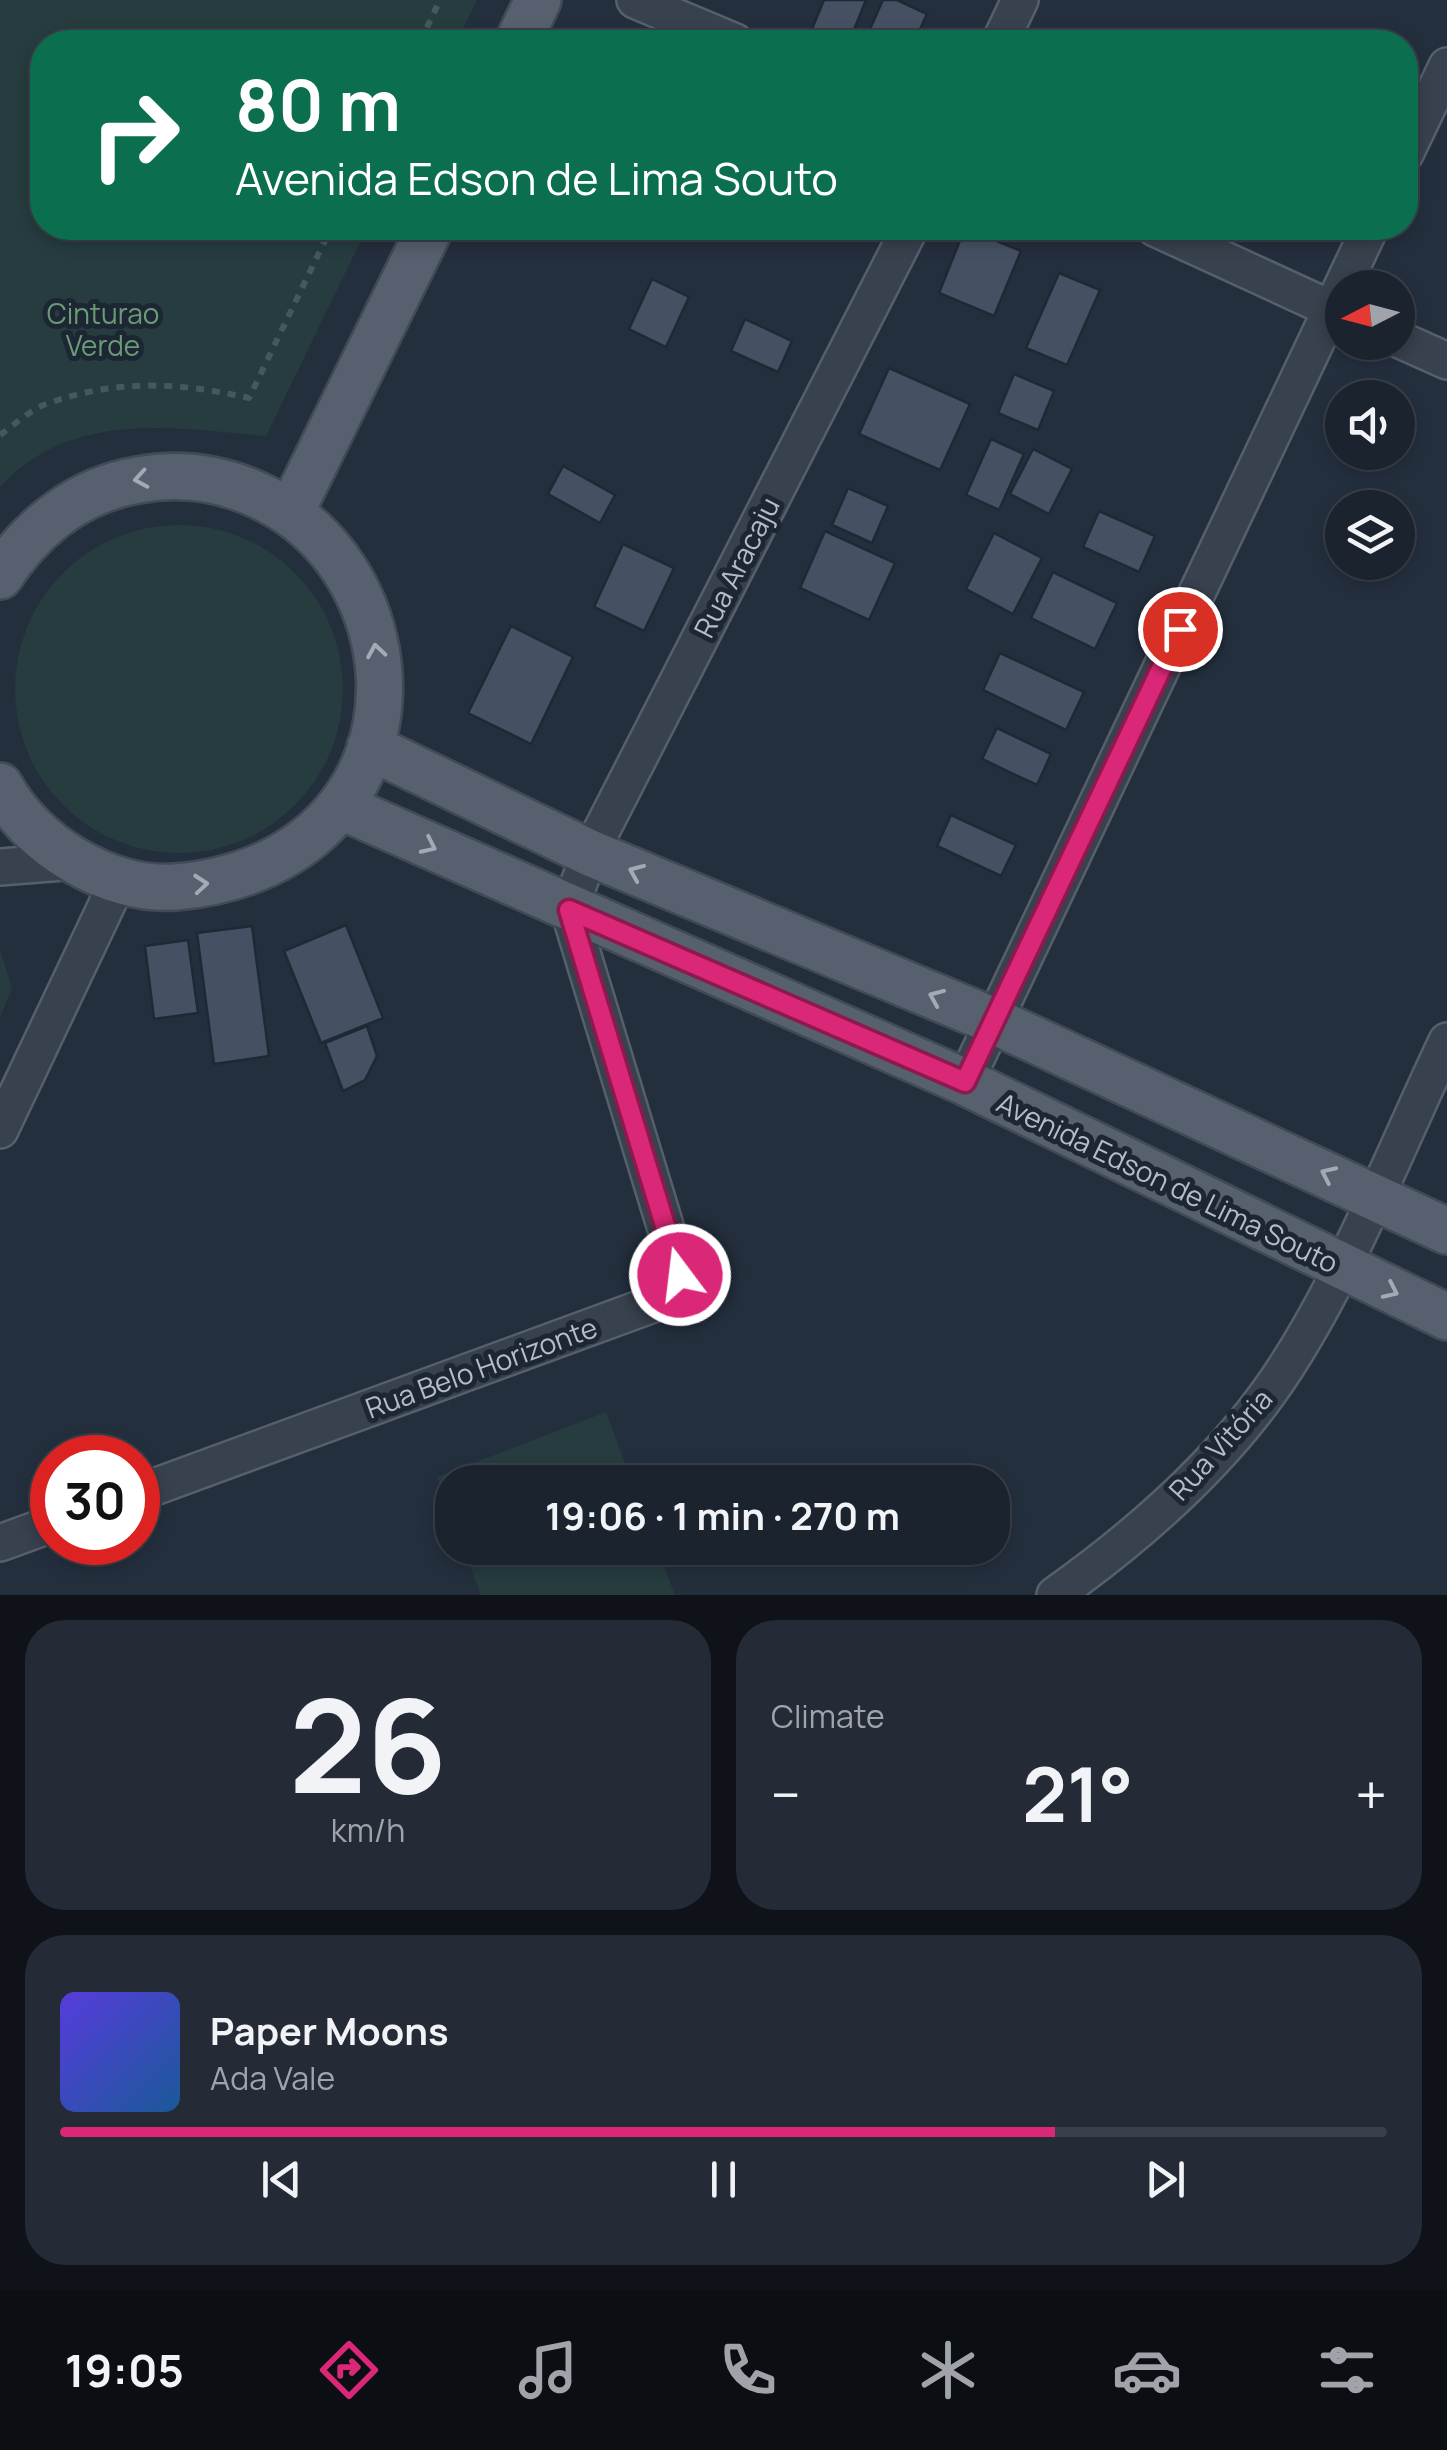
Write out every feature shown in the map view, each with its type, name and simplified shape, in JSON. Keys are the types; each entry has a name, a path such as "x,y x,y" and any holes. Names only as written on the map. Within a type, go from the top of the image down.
{"main road":[{"path":"524,30 538,0"},
{"path":"291,512 424,240"},
{"path":"0,576 44,522 80,499 118,483 159,476 201,477 242,486 291,512 336,554 356,586 370,621 380,696 370,747 340,806 308,838 266,866 218,882 169,887 120,879 76,861 38,834 2,798"},
{"path":"370,747 590,853 994,1021 1447,1232"},
{"name":"Avenida Edson de Lima Souto","path":"340,806 965,1082 1447,1317"}],"street":[{"path":"635,0 706,30"},
{"path":"1006,30 1020,0"},
{"path":"1418,127 1447,66"},
{"name":"Rua Aracaju","path":"569,910 590,853 904,240"},
{"path":"1180,240 1325,306"},
{"path":"1353,270 1365,240"},
{"path":"965,1082 1325,336"},
{"path":"1415,347 1447,362"},
{"path":"0,867 76,861"},
{"path":"0,1130 120,879"},
{"name":"Rua Belo Horizonte","path":"160,1484 664,1300 680,1275 676,1258 569,910"},
{"name":"Rua Vitória","path":"1055,1595 1140,1530 1212,1460 1270,1392 1341,1267 1447,1041"},
{"path":"0,1543 30,1532"}],"path":[{"path":"426,30 440,0"},
{"path":"0,435 43,405 127,386 188,384 249,398 325,240"}],"green space":[{"name":"Cinturao Verde","path":"0,0 477,0 462,30 30,30 30,240 361,240 266,436 160,428 91,434 28,462 0,487"},
{"path":"179,525 211,528 242,538 295,573 330,626 340,657 340,721 330,752 295,805 242,840 211,850 179,853 147,850 116,840 63,805 28,752 18,721 15,689 18,657 28,626 63,573 116,538 147,528"},
{"path":"0,949 12,989 0,1017"},
{"path":"606,1412 626,1465 468,1465"},
{"path":"470,1565 664,1565 675,1595 481,1595"}],"building":[{"path":"824,0 866,0 854,30 812,30"},
{"path":"883,0 897,0 927,14 920,30 869,30"},
{"path":"960,240 994,240 1021,251 994,316 939,293"},
{"path":"1059,273 1100,290 1067,365 1026,348"},
{"path":"652,279 689,297 666,347 629,329"},
{"path":"745,319 792,341 778,372 731,351"},
{"path":"889,368 970,404 940,470 859,434"},
{"path":"1014,374 1054,391 1038,430 998,413"},
{"path":"991,439 1024,454 999,510 966,495"},
{"path":"1033,449 1072,469 1049,514 1010,494"},
{"path":"563,466 615,495 600,523 548,494"},
{"path":"848,488 888,506 872,543 832,525"},
{"path":"1099,511 1155,536 1139,572 1083,547"},
{"path":"825,531 895,563 869,620 800,588"},
{"path":"994,533 1042,558 1013,614 966,589"},
{"path":"623,544 674,568 644,631 594,607"},
{"path":"1053,572 1117,603 1095,649 1031,618"},
{"path":"511,626 573,657 531,744 468,713"},
{"path":"1000,653 1084,692 1066,730 983,690"},
{"path":"997,728 1051,754 1037,785 982,759"},
{"path":"951,815 1016,845 1001,876 937,846"},
{"path":"346,925 383,1018 321,1043 284,951"},
{"path":"252,926 269,1056 214,1064 197,933"},
{"path":"188,940 198,1013 154,1019 145,946"},
{"path":"367,1026 377,1056 365,1080 343,1091 325,1043"}],"route":[{"path":"680,1275 569,910 965,1082 1180,629"}]}
